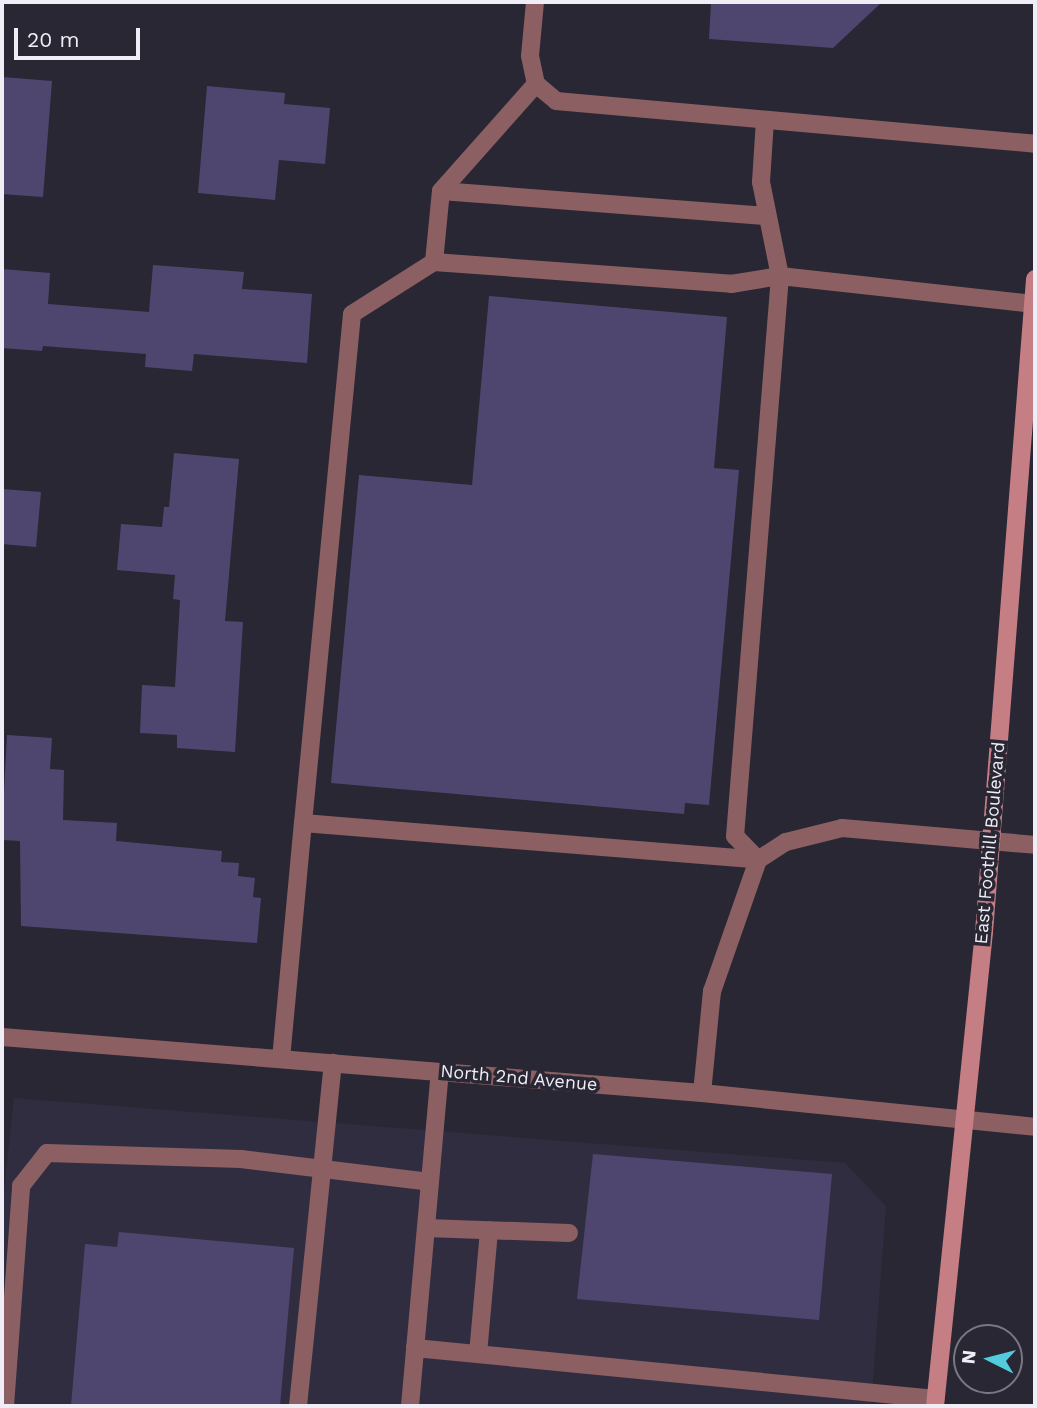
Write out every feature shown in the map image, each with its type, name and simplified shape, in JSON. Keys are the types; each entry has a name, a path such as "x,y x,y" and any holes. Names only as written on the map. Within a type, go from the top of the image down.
{"main road":[{"name":"East Foothill Boulevard","path":"935,1403 991,841 1035,278"}],"street":[{"path":"535,2 530,56 536,83 556,101 1035,144"},
{"path":"434,262 441,191 536,83"},
{"path":"758,860 735,836 780,276 765,216 761,182 765,121"},
{"path":"441,191 765,216"},
{"path":"281,1059 352,314 434,262 731,284 780,276 1033,304"},
{"path":"303,823 758,860 786,842 842,828 1035,845"},
{"path":"702,1093 712,991 758,860"},
{"name":"North 2nd Avenue","path":"2,1037 702,1093 1035,1127"},
{"path":"299,1406 333,1063"},
{"path":"410,1406 440,1072"},
{"path":"5,1406 21,1186 47,1153 241,1159 430,1182"},
{"path":"426,1228 569,1233"},
{"path":"478,1354 489,1230"},
{"path":"415,1348 935,1403"}],"shaded area":[{"path":"14,1098 845,1163 886,1206 871,1406 2,1406 2,1209"}],"building":[{"path":"711,2 882,2 833,48 709,39"},
{"path":"2,77 52,81 43,197 2,194"},
{"path":"207,86 285,93 284,104 330,108 325,164 279,160 275,200 198,193"},
{"path":"153,265 244,272 242,289 312,294 307,363 194,354 192,371 145,367 146,354 43,346 42,351 2,348 2,269 50,273 48,304 149,312"},
{"path":"489,296 727,317 714,468 739,470 709,805 685,803 684,814 331,783 359,475 472,485"},
{"path":"174,453 239,459 225,621 243,622 235,752 177,748 177,735 140,733 142,685 175,687 180,600 173,599 175,575 117,570 121,524 162,527 164,507 169,507"},
{"path":"2,489 41,492 36,547 2,544"},
{"path":"7,735 52,738 50,769 64,770 63,820 117,823 116,841 222,851 221,862 239,863 238,876 255,878 253,897 261,898 257,943 21,926 20,841 2,840 2,792"},
{"path":"593,1154 832,1174 819,1320 577,1299"},
{"path":"119,1232 294,1248 280,1406 71,1406 85,1244 117,1247"}]}
